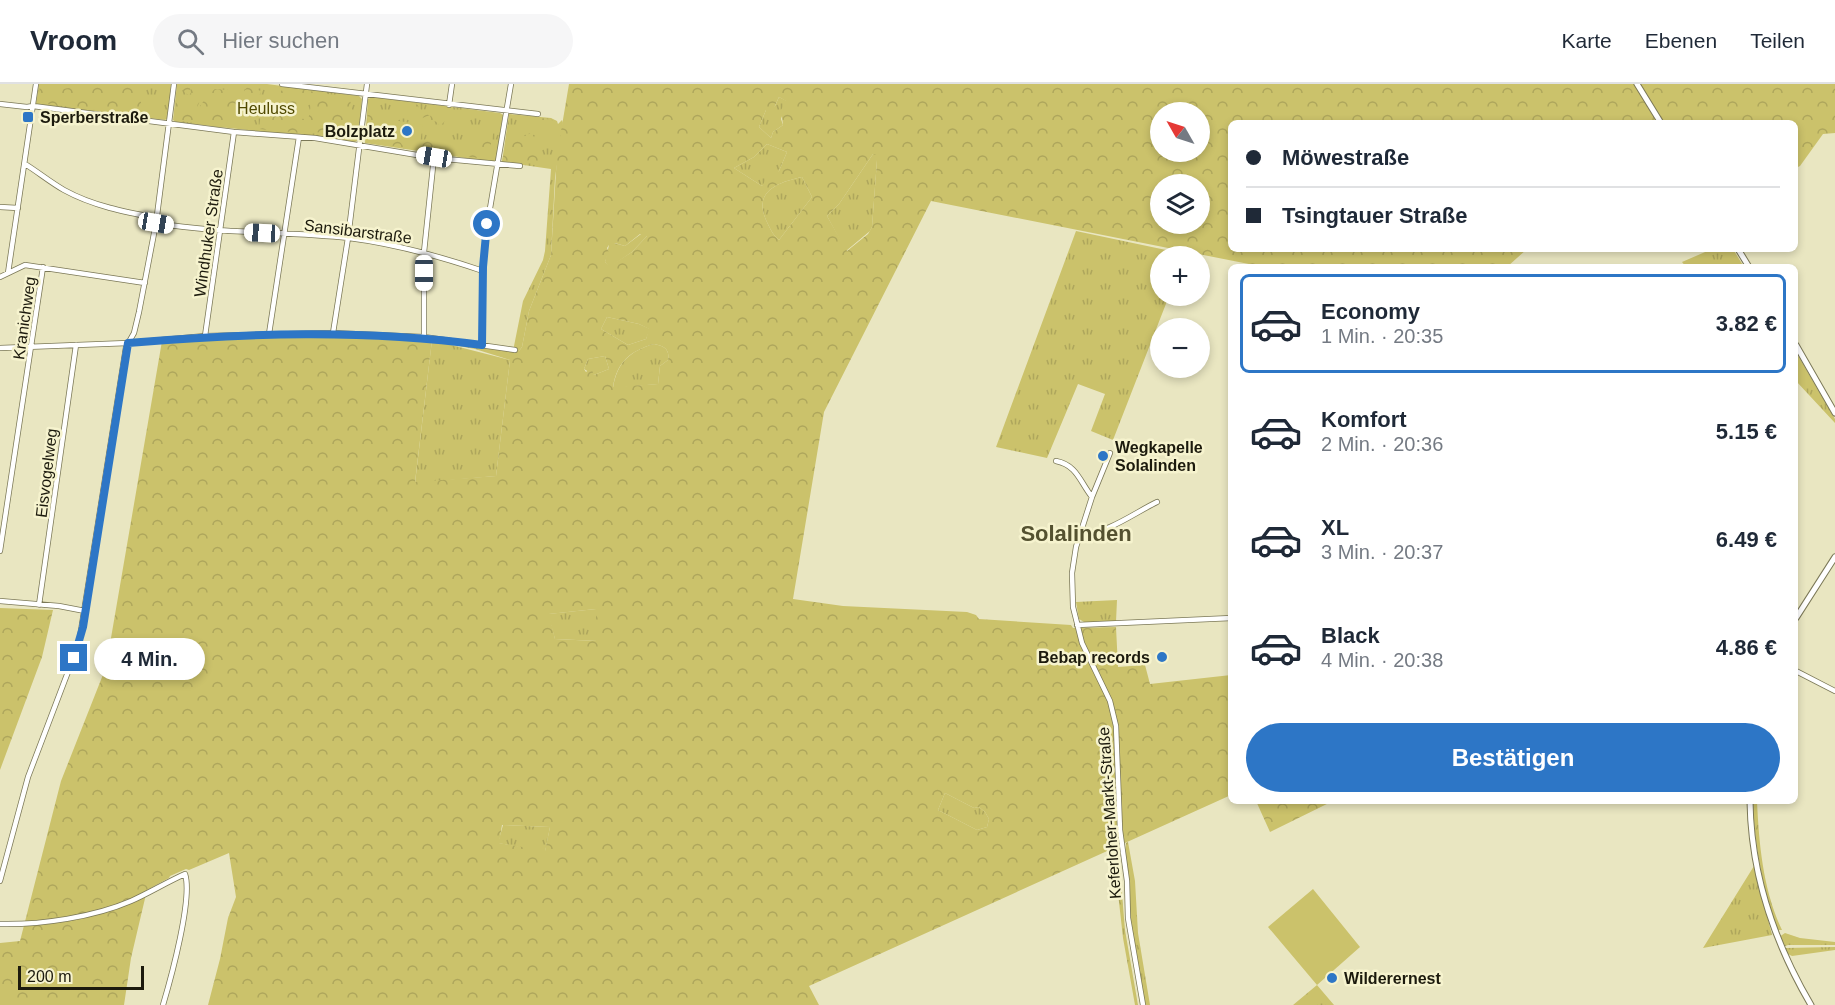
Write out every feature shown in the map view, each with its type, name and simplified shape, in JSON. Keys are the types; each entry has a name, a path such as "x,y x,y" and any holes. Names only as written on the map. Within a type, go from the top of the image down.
{"main road":[{"path":"1637,84 1659,120"},
{"path":"1798,348 1835,413"},
{"path":"1798,615 1835,557"},
{"path":"1750,804 1755,855 1768,914 1787,961 1811,1005"}],"street":[{"path":"8,273 36,84"},
{"path":"0,881 28,777 79,643 128,343 134,333 157,220 174,84"},
{"path":"282,84 538,114"},
{"path":"333,333 348,238 367,84"},
{"path":"449,105 452,84"},
{"path":"482,345 486,232 511,84"},
{"path":"0,104 33,106 234,132 299,137 434,157 520,166"},
{"name":"Windhuker Straße","path":"205,336 234,132"},
{"path":"269,334 299,137"},
{"path":"424,337 424,252 434,157"},
{"name":"Sansibarstraße","path":"25,164 84,200 157,220 221,232 348,238 387,244 424,252 483,271"},
{"path":"0,207 18,208"},
{"path":"0,277 25,265 145,283"},
{"name":"Kranichweg","path":"0,551 43,267"},
{"path":"0,348 128,343 205,336 333,333 424,337 515,350"},
{"name":"Eisvogelweg","path":"39,605 76,345"},
{"name":"Keferloher-Markt-Straße","path":"1110,453 1092,497 1081,533 1072,573 1073,607 1087,654 1110,701 1116,726 1120,830 1127,881 1128,918 1143,1005"},
{"path":"1056,461 1074,469 1092,497"},
{"path":"1081,533 1090,534 1102,531 1156,502"},
{"path":"0,601 85,611"},
{"path":"1077,626 1228,618"},
{"path":"1798,672 1835,691"},
{"path":"0,924 41,922 108,909 133,900 185,874 183,914 163,1005"}],"green space":[{"path":"39,84 171,84 168,118 165,120 36,104"},
{"path":"40,84 45,84 45,87 50,86 54,90 69,88 69,84 143,84 140,98 144,116 38,103"},
{"name":"Heuluss","path":"177,84 267,84 359,96 362,99 358,140 355,142 176,122 173,120"},
{"path":"180,84 189,87 188,84 198,84 201,98 196,110 192,107 191,88 191,93 188,95"},
{"path":"569,84 1835,84 1835,133 1823,134 1798,167 1798,120 1228,120 1228,252 1524,252 1510,264 1249,264 1210,256 1210,246 1158,246 931,201 824,412 793,599 843,606 967,612 976,615 979,619 1071,625 1073,628 1116,627 1118,667 1145,665 1150,684 1228,675 1228,796 809,986 819,1005 208,1005 228,918 236,897 229,853 170,876 147,890 131,958 124,1005 0,1005 0,943 20,941 61,781 106,667 162,341 335,335 432,340 415,482 496,476 510,360 475,349 448,344 519,351 522,347 529,311 551,255 557,155","holes":["779,97 786,101 781,110 783,125 773,132 771,138 759,127 766,110 773,110","767,144 787,152 779,171 769,174 762,186 734,168 754,157","873,154 877,154 872,227 868,234 847,251 827,216 839,204","802,177 812,197 779,240 766,220 763,202 766,195 777,185","640,234 647,234 632,252 610,266 605,262 607,256 610,255 607,248 609,245 615,243 625,246","607,317 639,324 649,329 646,339 628,345 601,329","654,344 666,349 668,353 668,360 660,366 658,384 613,387 621,364 638,350","605,356 609,369 594,375 591,368 586,372 584,369 588,359","596,609 596,641 555,639 549,614","945,793 974,808 979,807 989,819 987,827 977,830 938,810","502,825 550,827 545,851 499,843"]},
{"path":"238,86 235,108 238,118 236,128 214,127 202,122 198,113 200,107 215,89 228,90"},
{"path":"248,87 261,91 258,100 252,106 245,100 244,90"},
{"path":"290,88 346,97 350,100 352,126 346,140 330,137 329,134 321,136 323,132 308,133 310,101 286,104 272,101 277,92"},
{"path":"373,97 500,113 503,115 496,160 492,162 365,143 368,99"},
{"path":"779,97 787,101 781,119 783,125 773,132 771,138 759,127 766,110 775,106"},
{"path":"176,102 187,104 188,111 196,114 201,124 174,120"},
{"path":"416,104 421,110 444,109 446,120 440,126 431,120 430,115 409,120 409,116 419,113 415,107"},
{"path":"292,108 298,113 299,118 304,119 301,133 259,129 261,112"},
{"path":"368,108 378,110 382,123 386,125 383,131 386,131 391,141 400,140 402,145 422,145 428,135 437,137 439,150 454,147 473,148 481,144 492,128 494,130 490,148 494,153 485,159 381,144 366,136"},
{"path":"509,114 551,118 558,124 562,120 563,123 555,178 551,255 529,311 522,347 519,351 513,351 523,301 545,251 551,169 502,162"},
{"path":"542,118 556,121 554,141 549,137 549,133 544,130 541,134 537,127"},
{"name":"Bolzplatz","path":"393,120 423,125 420,142 390,137"},
{"path":"531,133 535,143 542,145 542,148 536,150 534,155 540,157 541,163 532,159 527,161 520,158 511,162 502,161 505,149 509,150 509,138"},
{"path":"767,144 787,152 779,171 762,186 734,168 754,157"},
{"path":"873,154 877,154 877,160 872,227 846,251 827,216 839,204"},
{"path":"802,177 812,197 779,240 766,220 763,202 766,195 777,185"},
{"path":"1076,231 1150,247 1150,306 1165,306 1160,318 1150,318 1150,345 1113,440 1091,431 1105,394 1078,384 1047,458 996,447"},
{"path":"641,234 647,234 647,236 632,252 610,267 605,262 609,245 614,243 625,246"},
{"path":"1705,252 1735,252 1742,264 1684,264 1682,262"},
{"path":"607,317 639,324 650,329 646,339 628,345 601,329"},
{"path":"432,340 510,360 496,476 415,483"},
{"path":"654,344 666,349 668,353 668,360 660,366 658,384 613,388 621,364 638,350"},
{"path":"1798,355 1835,419 1835,423 1798,383"},
{"path":"605,356 609,369 594,375 584,369 588,359"},
{"path":"1117,600 1116,622 1084,622 1079,619 1076,602"},
{"path":"0,608 53,610 42,657 0,770"},
{"path":"596,609 597,641 555,639 548,614"},
{"path":"945,793 974,808 979,807 989,819 987,827 977,830 938,810"},
{"path":"1257,804 1327,804 1270,832"},
{"path":"1753,804 1757,804 1766,883 1782,930 1777,930 1767,898 1755,834"},
{"path":"503,825 550,827 545,852 498,843"},
{"path":"1128,842 1135,881 1138,933 1150,1005 1145,1005 1132,934 1125,855"},
{"path":"1118,846 1125,930 1138,1005 1135,1005 1123,938 1113,848"},
{"path":"1754,866 1772,935 1703,948"},
{"path":"1313,889 1360,947 1317,985 1268,927"},
{"path":"1785,933 1800,938 1835,942 1835,945 1788,945 1783,947 1779,937"},
{"path":"1835,947 1835,950 1792,956 1785,948"},
{"path":"1317,985 1334,1005 1293,1005"}],"place":[{"name":"Sperberstraße","path":"28,117"},
{"name":"Bolzplatz","path":"407,131"},
{"name":"Wegkapelle Solalinden","path":"1103,456"},
{"name":"Bebap records","path":"1162,657"},
{"name":"Wilderernest","path":"1332,978"}],"district":[{"name":"Solalinden","path":"1076,533"}],"route":[{"path":"74,658 83,627 128,343 205,336 333,333 424,337 482,345 482,291 487,224"}]}
